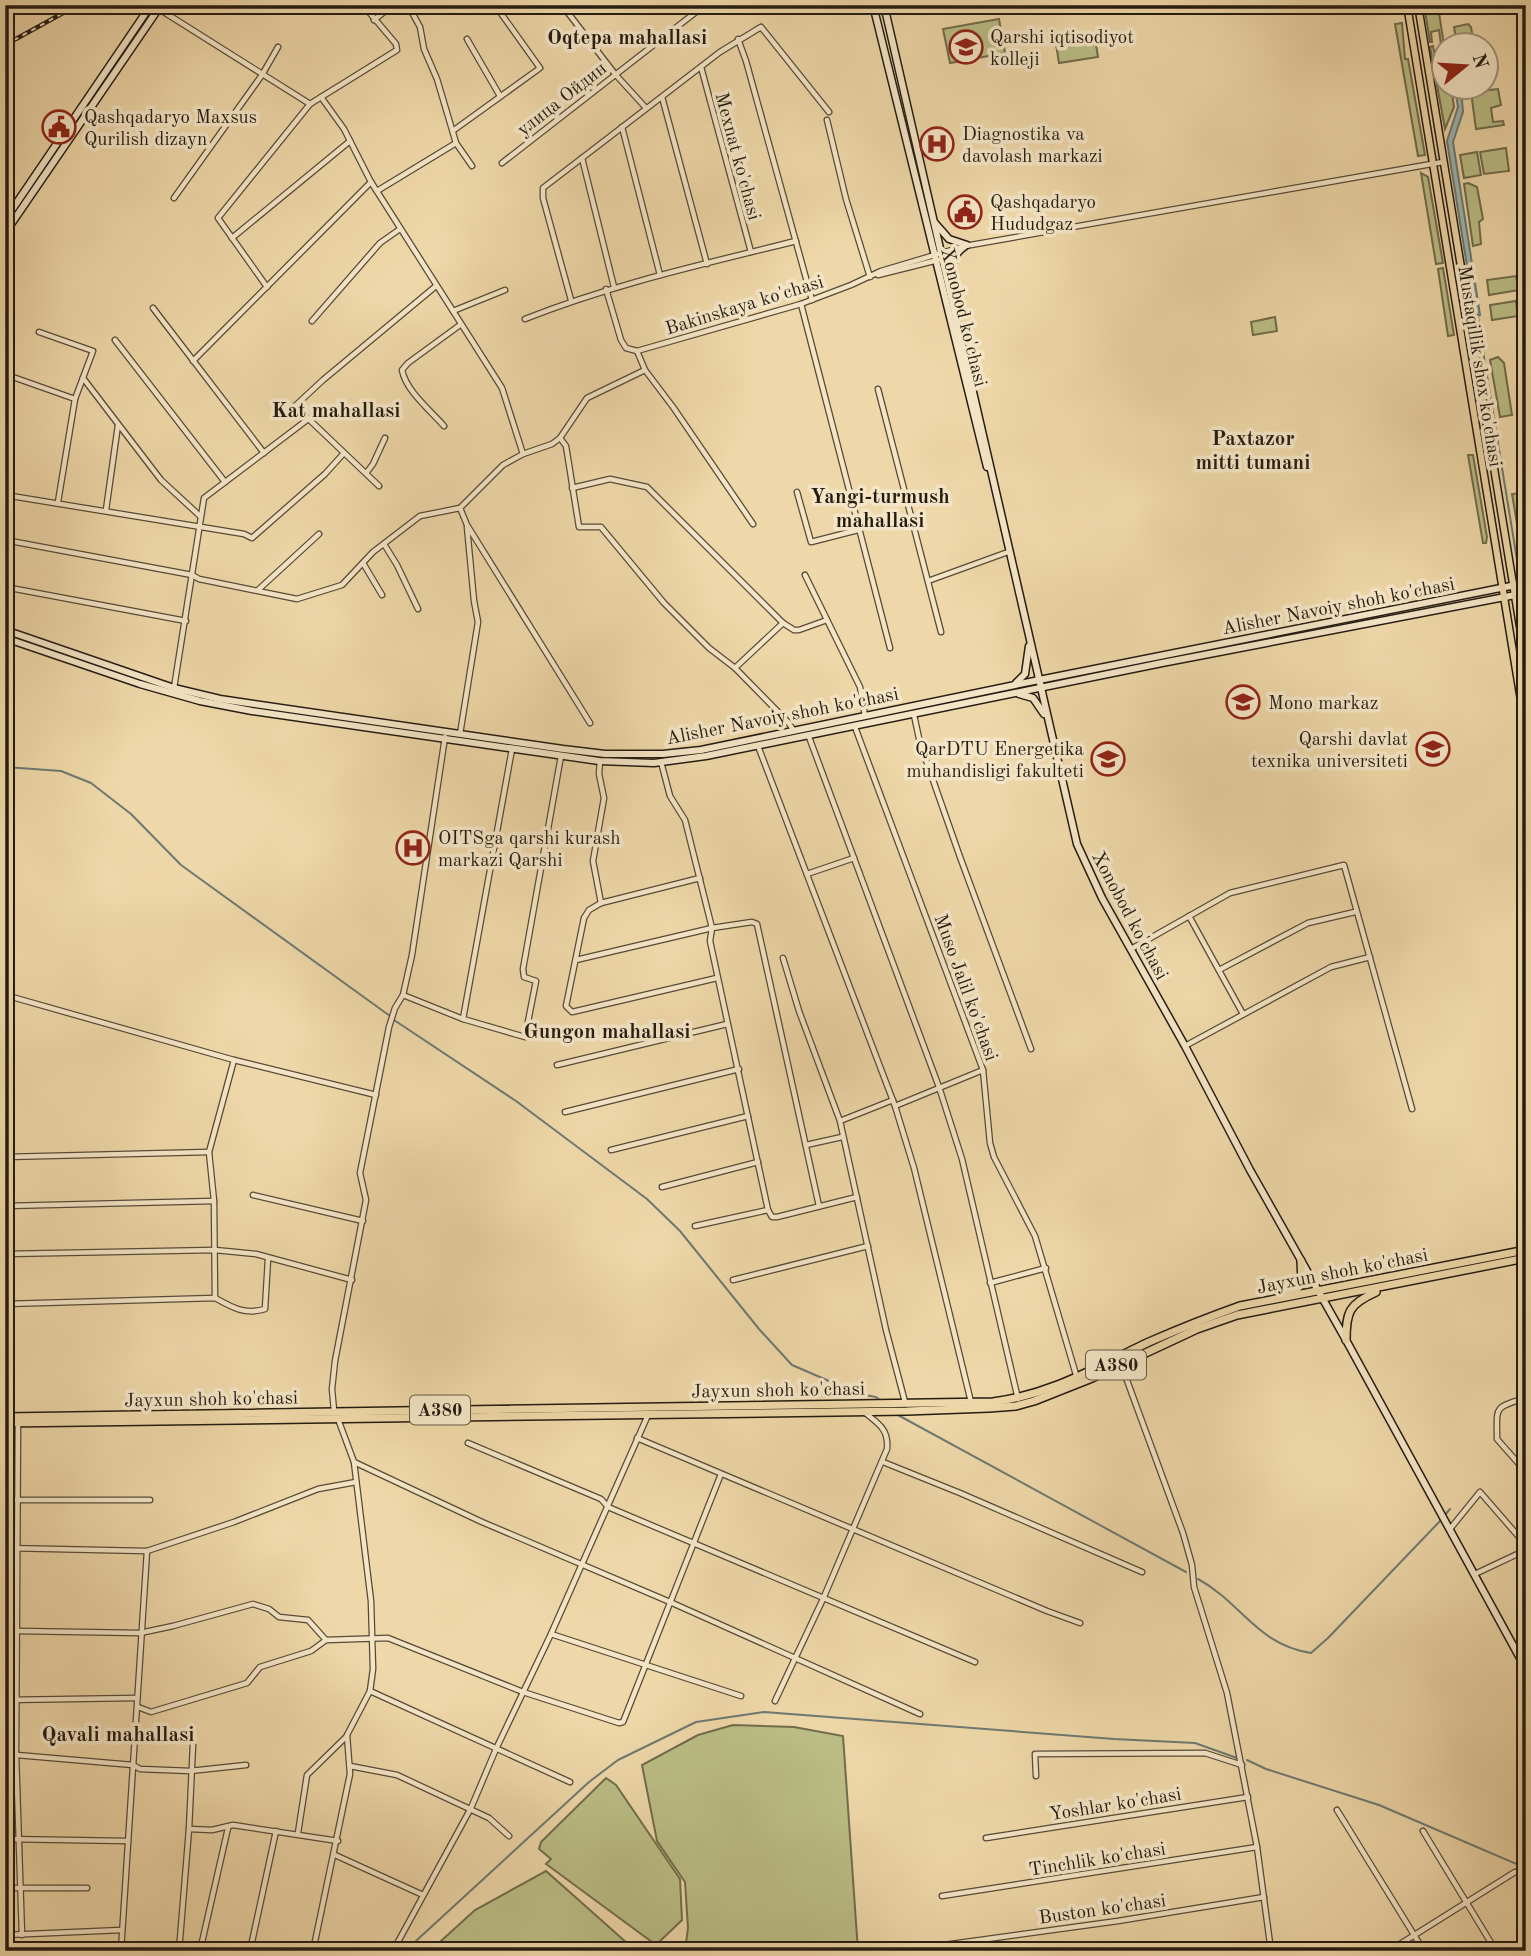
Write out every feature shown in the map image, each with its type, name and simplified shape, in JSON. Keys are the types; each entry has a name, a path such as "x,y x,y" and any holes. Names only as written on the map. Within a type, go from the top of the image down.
{"highway":[{"name":"Jayxun shoh ko'chasi","path":"5,1417 648,1415 863,1411 1018,1399 1077,1379 1195,1322 1240,1306 1526,1250"},
{"name":"Jayxun shoh ko'chasi","path":"5,1423 874,1404 906,1407 1016,1406 1054,1395 1197,1329 1237,1315 1526,1258"},
{"path":"1267,1300 1297,1289 1302,1283 1301,1261"},
{"path":"1346,1340 1346,1318 1354,1304 1386,1287"}],"main road":[{"path":"5,233 151,5"},
{"name":"Xonobod ko'chasi","path":"873,5 937,256 1077,844 1086,867 1526,1669"},
{"name":"Xonobod ko'chasi","path":"884,5 932,218 937,256 951,298 989,458 989,471"},
{"name":"Mustaqillik shox ko'chasi","path":"1407,5 1526,731"},
{"name":"Mustaqillik shox ko'chasi","path":"1418,5 1526,663"},
{"path":"5,220 43,172 160,7"},
{"path":"932,218 949,239 967,245"},
{"path":"951,298 954,283 952,260 957,252 967,245"},
{"name":"Alisher Navoiy shoh ko'chasi","path":"5,630 174,688 250,704 459,737 636,755 701,750 865,716 1013,690 1041,688 1526,583"},
{"name":"Alisher Navoiy shoh ko'chasi","path":"1355,621 1526,593"},
{"name":"Alisher Navoiy shoh ko'chasi","path":"5,638 140,684 200,701 252,711 446,735"},
{"path":"1030,640 1025,674 1013,690 1033,698 1049,723"},
{"name":"Alisher Navoiy shoh ko'chasi","path":"459,737 512,749 600,761 661,762 809,737 914,715 1013,690 1039,680 1161,660"},
{"path":"819,726 821,734"}],"street":[{"path":"267,287 218,218 310,104 397,50 396,44 363,5"},
{"path":"374,20 393,5"},
{"path":"408,5 421,27 424,49 437,79 456,143 472,166"},
{"path":"454,130 538,70 540,65 495,5"},
{"path":"562,5 615,74 646,108"},
{"name":"улица Ойдин","path":"502,163 705,5"},
{"path":"160,7 310,104"},
{"path":"571,300 542,198 543,188 738,39 761,27 829,112"},
{"path":"467,39 500,96"},
{"path":"738,39 812,300"},
{"path":"174,198 262,75 278,47"},
{"name":"Mexnat ko'chasi","path":"701,67 751,253"},
{"path":"321,97 334,112 371,182 502,388 523,454"},
{"path":"662,97 707,264"},
{"path":"827,120 846,199 870,277"},
{"path":"622,127 660,275"},
{"path":"232,238 350,141"},
{"path":"377,191 456,143"},
{"path":"582,158 614,287"},
{"name":"Bakinskaya ko'chasi","path":"637,351 801,304 877,275 881,271 967,245 1443,162"},
{"path":"193,361 371,182"},
{"path":"312,321 380,243 400,229"},
{"path":"525,319 606,289 796,241"},
{"path":"379,486 295,406 436,286"},
{"path":"606,289 621,340 626,348 637,351 645,370 753,524"},
{"path":"453,311 505,290"},
{"path":"801,304 890,648"},
{"path":"153,308 264,453"},
{"path":"444,426 416,395 402,370 460,325"},
{"path":"38,332 93,351 75,398 58,502"},
{"path":"114,340 225,482"},
{"path":"5,540 192,575 200,579 297,599 342,585 384,544 420,516 460,508 503,465 560,438 587,398 645,370"},
{"path":"10,376 75,398"},
{"path":"83,378 161,480 200,516"},
{"path":"878,389 941,632"},
{"path":"174,688 204,498 307,420"},
{"path":"106,510 118,424"},
{"path":"367,472 385,438"},
{"path":"560,438 566,446 579,527 601,527 664,603 709,648 735,668 794,731"},
{"path":"5,495 244,534 250,538 256,536 325,474 344,453"},
{"path":"572,488 610,479 647,487 783,623 799,630 827,620"},
{"path":"797,492 811,542 858,530"},
{"path":"460,508 467,525 590,723"},
{"path":"459,737 478,622 467,525"},
{"path":"257,591 319,534"},
{"path":"384,544 418,609"},
{"path":"928,581 1008,552"},
{"path":"363,563 382,595"},
{"path":"805,575 860,687 865,716"},
{"path":"5,587 186,621"},
{"path":"735,668 783,623"},
{"path":"914,715 920,743 955,845 1031,1049"},
{"name":"Muso Jalil ko'chasi","path":"855,727 983,1070 990,1143 994,1157 1029,1222 1046,1268 1077,1379"},
{"path":"298,1833 307,1774 347,1735 370,1691 373,1669 371,1601 354,1462 336,1415 332,1389 366,1200 360,1173 389,1027 403,995 412,955 446,735"},
{"path":"809,737 939,1087 962,1159 1018,1399"},
{"path":"758,746 894,1103 914,1168 972,1403"},
{"path":"463,1019 512,749"},
{"path":"403,995 463,1019 525,1037 536,981 524,978 523,969 561,756"},
{"path":"600,761 599,774 604,798 593,861 601,903"},
{"path":"661,762 670,796 685,820 712,928 710,941 768,1210 772,1217 777,1217 857,1197"},
{"path":"807,874 854,858"},
{"path":"1130,950 1230,894 1345,865 1412,1109"},
{"path":"700,878 601,903 589,910 584,919 566,1006 572,1012 718,978"},
{"path":"1219,970 1308,923 1356,912"},
{"path":"1189,916 1243,1014"},
{"path":"576,960 712,928 752,922 757,924 820,1206"},
{"path":"1185,1046 1331,967 1370,957"},
{"path":"783,958 799,1011 840,1121 906,1407"},
{"path":"5,995 234,1060 376,1095"},
{"path":"557,1065 727,1024"},
{"path":"215,1298 214,1201 209,1152 234,1060"},
{"path":"565,1112 739,1069"},
{"path":"840,1121 983,1070"},
{"path":"611,1150 748,1116"},
{"path":"806,1145 842,1137"},
{"path":"5,1157 209,1152"},
{"path":"662,1187 758,1162"},
{"path":"253,1195 363,1221"},
{"path":"5,1206 214,1201"},
{"path":"695,1226 768,1210"},
{"path":"733,1280 868,1247"},
{"path":"5,1254 215,1250 256,1254 352,1280"},
{"path":"5,1304 215,1298 238,1311 265,1309 268,1259"},
{"path":"990,1283 1046,1268"},
{"path":"1121,1363 1183,1533 1192,1565 1194,1587 1227,1693 1257,1847 1271,1950 1258,1951"},
{"path":"1526,1398 1501,1406 1497,1411 1497,1439 1526,1472"},
{"path":"775,1701 883,1462 888,1437 881,1426 863,1411"},
{"path":"393,1951 471,1808 648,1415"},
{"path":"18,1423 16,1754 22,1935"},
{"path":"637,1438 1080,1623"},
{"path":"468,1443 600,1499 608,1507 693,1544 975,1662"},
{"path":"354,1462 580,1565 670,1602 920,1714"},
{"path":"883,1462 1142,1572"},
{"path":"138,1707 150,1712 247,1683 260,1667 311,1651 326,1640 371,1637 388,1638 523,1692 619,1723 623,1722 721,1474"},
{"path":"5,1548 147,1550 234,1522 318,1489 356,1482"},
{"path":"1450,1529 1480,1492 1526,1548 1475,1574"},
{"path":"5,1500 149,1500"},
{"path":"121,1951 147,1550"},
{"path":"5,1597 16,1597"},
{"path":"17,1631 140,1633 253,1604 269,1609 279,1617 308,1620 326,1640"},
{"path":"551,1634 741,1696"},
{"path":"5,1645 16,1645"},
{"path":"370,1691 570,1782"},
{"path":"5,1700 138,1698"},
{"path":"313,1951 350,1774 347,1735"},
{"path":"179,1951 193,1745"},
{"path":"1036,1776 1035,1754 1205,1753 1242,1765"},
{"path":"5,1754 133,1765 140,1769 190,1771 246,1765"},
{"path":"350,1766 397,1775 471,1808 489,1818 509,1836"},
{"path":"5,1792 17,1792"},
{"name":"Yoshlar ko'chasi","path":"986,1838 1248,1797"},
{"path":"1337,1810 1424,1951"},
{"path":"189,1829 228,1828 233,1825 338,1841"},
{"path":"200,1951 228,1828"},
{"path":"250,1951 276,1831"},
{"path":"1423,1831 1496,1951"},
{"path":"5,1839 128,1841"},
{"name":"Tinchlik ko'chasi","path":"942,1896 1257,1847"},
{"path":"335,1855 424,1895"},
{"path":"1389,1951 1515,1872"},
{"path":"5,1888 87,1888"},
{"name":"Buston ko'chasi","path":"944,1945 1264,1897"},
{"path":"5,1935 122,1930"}],"green space":[{"path":"1436,10 1439,13 1442,32 1430,32 1430,42 1425,11"},
{"path":"999,19 1005,53 950,63 943,29"},
{"path":"1402,23 1405,59 1408,59 1425,155 1418,156 1395,24"},
{"path":"1468,24 1472,32 1455,32 1454,27"},
{"path":"1095,38 1098,57 1059,63 1056,44"},
{"path":"1500,100 1501,105 1491,108 1493,122 1503,121 1504,125 1476,129 1472,102 1500,102"},
{"path":"1440,102 1453,102 1454,107 1445,129"},
{"path":"1506,148 1509,171 1484,174 1480,152"},
{"path":"1477,152 1481,175 1464,178 1460,155"},
{"path":"1421,173 1428,177 1443,263 1436,264"},
{"path":"1464,184 1477,187 1483,219 1479,222 1481,244 1473,246"},
{"path":"1443,268 1454,335 1448,336 1438,269"},
{"path":"1516,276 1519,290 1489,295 1487,280"},
{"path":"1516,301 1518,316 1492,320 1490,305"},
{"path":"1275,317 1277,331 1253,335 1251,322"},
{"path":"1498,357 1504,363 1512,415 1500,417 1490,360"},
{"path":"1468,455 1473,455 1486,543 1483,543"},
{"path":"1520,493 1526,527 1525,571 1512,494"},
{"path":"733,1725 794,1727 843,1736 858,1951 685,1951 688,1928 685,1882 657,1841 642,1765 698,1735"},
{"path":"606,1778 616,1785 680,1879 682,1920 656,1945 546,1864 551,1859 539,1849 541,1842"},
{"path":"546,1871 636,1951 430,1951 475,1910"}],"water":[{"path":"1457,102 1462,102 1463,112 1453,142 1480,315 1475,316 1447,141"}],"waterway":[{"path":"1478,315 1479,325"},
{"path":"1480,333 1519,572"},
{"path":"1524,601 1526,614"},
{"path":"5,767 61,771 91,783 131,814 181,865 390,1016"},
{"path":"394,1020 516,1101 647,1199 680,1231 759,1329 792,1365 881,1401"},
{"path":"896,1414 1186,1572"},
{"path":"1445,1515 1450,1509"},
{"path":"1198,1579 1263,1632 1292,1649 1311,1653 1441,1520"},
{"path":"405,1951 589,1782 618,1760 696,1722 764,1712 1195,1743 1237,1758"},
{"path":"1247,1760 1266,1769 1379,1805 1526,1868"}],"railway":[{"path":"5,45 63,13"}],"place":[{"name":"Qarshi iqtisodiyot kolleji","path":"966,47"},
{"name":"Qashqadaryo Maxsus Qurilish dizayn","path":"59,127"},
{"name":"Diagnostika va davolash markazi","path":"937,144"},
{"name":"Qashqadaryo Hududgaz","path":"965,212"},
{"name":"Mono markaz","path":"1243,702"},
{"name":"Qarshi davlat texnika universiteti","path":"1433,749"},
{"name":"QarDTU Energetika muhandisligi fakulteti","path":"1108,759"},
{"name":"OITSga qarshi kurash markazi Qarshi","path":"413,848"}],"district":[{"name":"Oqtepa mahallasi","path":"627,37"},
{"name":"Kat mahallasi","path":"336,410"},
{"name":"Paxtazor mitti tumani","path":"1253,450"},
{"name":"Yangi-turmush mahallasi","path":"880,508"},
{"name":"Gungon mahallasi","path":"607,1031"},
{"name":"Qavali mahallasi","path":"118,1734"}]}
